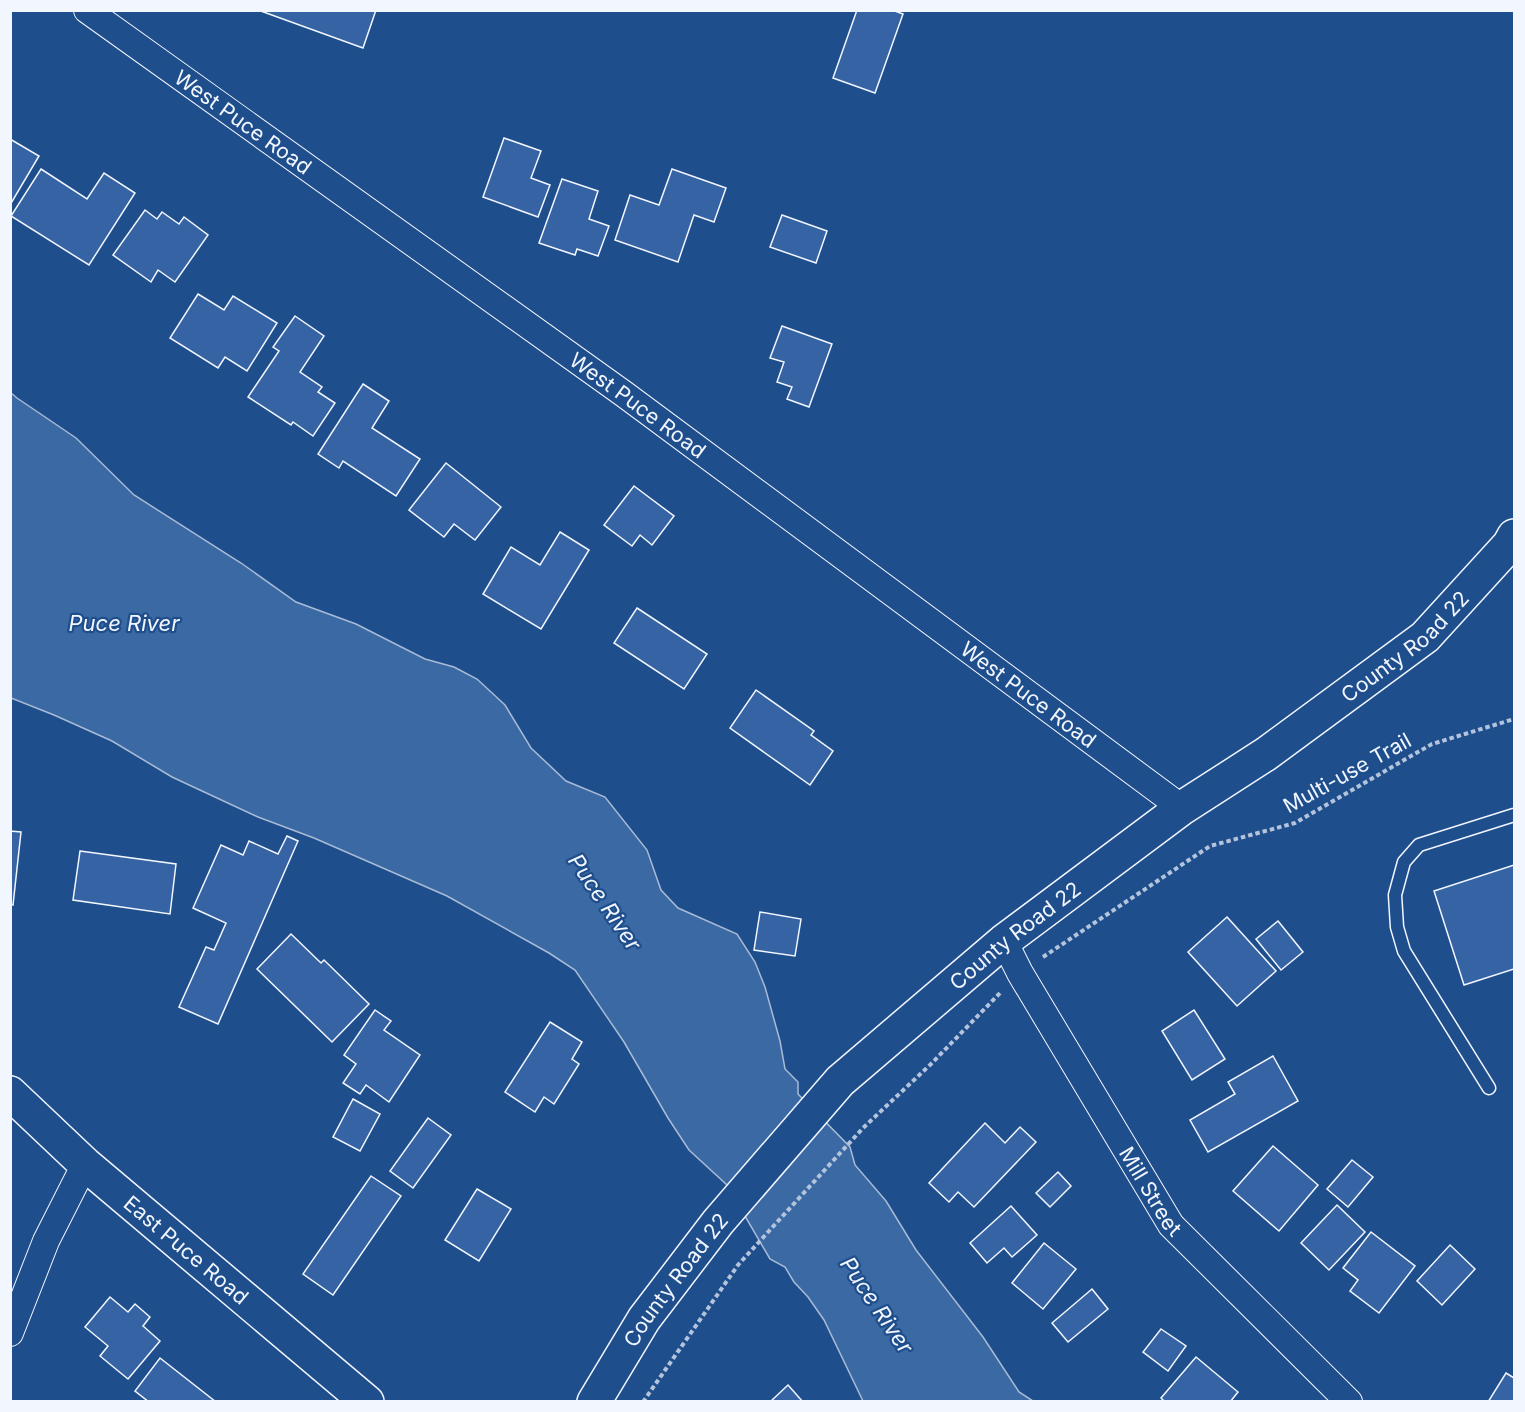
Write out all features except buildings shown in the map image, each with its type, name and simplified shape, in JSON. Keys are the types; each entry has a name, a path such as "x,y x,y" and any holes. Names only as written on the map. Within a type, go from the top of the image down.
{"main road":[{"name":"County Road 22","path":"594,1401 644,1319 718,1222 840,1081 1004,941 1182,808 1266,754 1425,637 1513,542"},
{"name":"East Puce Road","path":"10,1092 85,1164 367,1401"}],"street":[{"name":"West Puce Road","path":"87,10 624,394 1182,808"},
{"name":"Mill Street","path":"1004,941 1020,973 1171,1225 1349,1401"},
{"path":"10,1334 46,1241 85,1164"}],"lane":[{"path":"1489,1088 1404,951 1397,927 1395,895 1404,862 1419,845 1515,815"}],"path":[{"name":"Multi-use Trail","path":"643,1401 738,1265 863,1128 931,1064 1020,973 1210,846 1294,823 1432,744 1515,719"}],"water":[{"name":"Puce River","path":"10,392 76,438 134,495 241,563 296,602 356,624 425,659 454,667 477,679 505,705 531,748 566,781 605,797 647,850 661,890 678,908 737,934 755,962 765,987 785,1069 798,1082 798,1094 850,1147 855,1165 886,1201 916,1250 983,1337 1019,1392 1033,1401 863,1401 824,1320 785,1267 770,1259 727,1185 689,1150 624,1042 575,970 447,896 314,838 258,817 172,777 112,741 11,698"}]}
